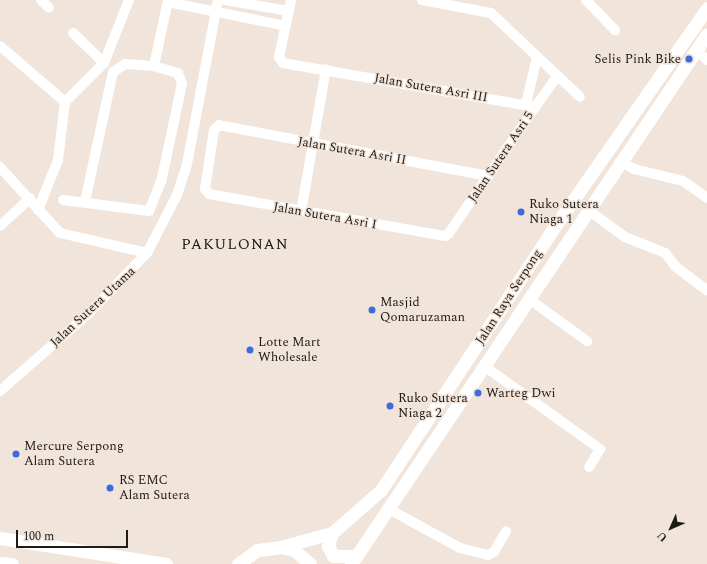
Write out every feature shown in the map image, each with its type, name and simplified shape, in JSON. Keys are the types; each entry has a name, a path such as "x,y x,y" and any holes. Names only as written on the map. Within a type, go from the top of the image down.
{"main road":[{"name":"Jalan Raya Serpong","path":"238,564 257,550 280,547 332,533 381,490 551,233 707,8"},
{"name":"Jalan Raya Serpong","path":"353,560 620,161 707,34"},
{"path":"332,533 328,546 333,556 353,560"},
{"path":"0,538 166,564"},
{"path":"280,547 294,550 310,564"},
{"path":"0,563 12,564"}],"street":[{"path":"41,0 49,8"},
{"path":"38,210 58,160 65,102 104,63 129,0"},
{"name":"Jalan Sutera Utama","path":"0,391 88,314 147,253 177,195 187,164 218,0"},
{"path":"225,0 289,11"},
{"path":"154,66 168,1 216,14 286,26 291,0"},
{"path":"422,0 491,13 556,77 580,97"},
{"path":"586,0 615,30"},
{"name":"Jalan Sutera Asri III","path":"286,26 280,60 531,106"},
{"path":"73,33 104,63"},
{"path":"0,46 65,102"},
{"path":"696,50 707,60"},
{"path":"531,106 536,57"},
{"path":"63,200 85,202 144,213 151,208 162,178 182,84 178,73 154,66 125,64 113,72 85,202"},
{"path":"301,212 326,69"},
{"name":"Jalan Sutera Asri 5","path":"445,236 488,176 531,106 556,77"},
{"name":"Jalan Sutera Asri II","path":"206,192 216,126 488,176"},
{"path":"620,161 634,169 678,178 705,193"},
{"path":"0,167 30,198 38,210 60,233 147,253"},
{"name":"Jalan Sutera Asri I","path":"206,192 301,212 445,236"},
{"path":"0,226 30,198"},
{"path":"588,210 624,237 666,253 676,267 707,290"},
{"path":"529,299 587,341"},
{"path":"484,366 600,449 588,467"},
{"path":"387,508 460,548 488,556 494,552 506,531"}],"place":[{"name":"Selis Pink Bike","path":"689,59"},
{"name":"Ruko Sutera Niaga 1","path":"521,212"},
{"name":"Masjid Qomaruzaman","path":"372,310"},
{"name":"Lotte Mart Wholesale","path":"250,350"},
{"name":"Warteg Dwi","path":"478,393"},
{"name":"Ruko Sutera Niaga 2","path":"390,406"},
{"name":"Mercure Serpong Alam Sutera","path":"16,454"},
{"name":"RS EMC Alam Sutera","path":"110,488"}],"district":[{"name":"PAKULONAN","path":"235,245"}]}
